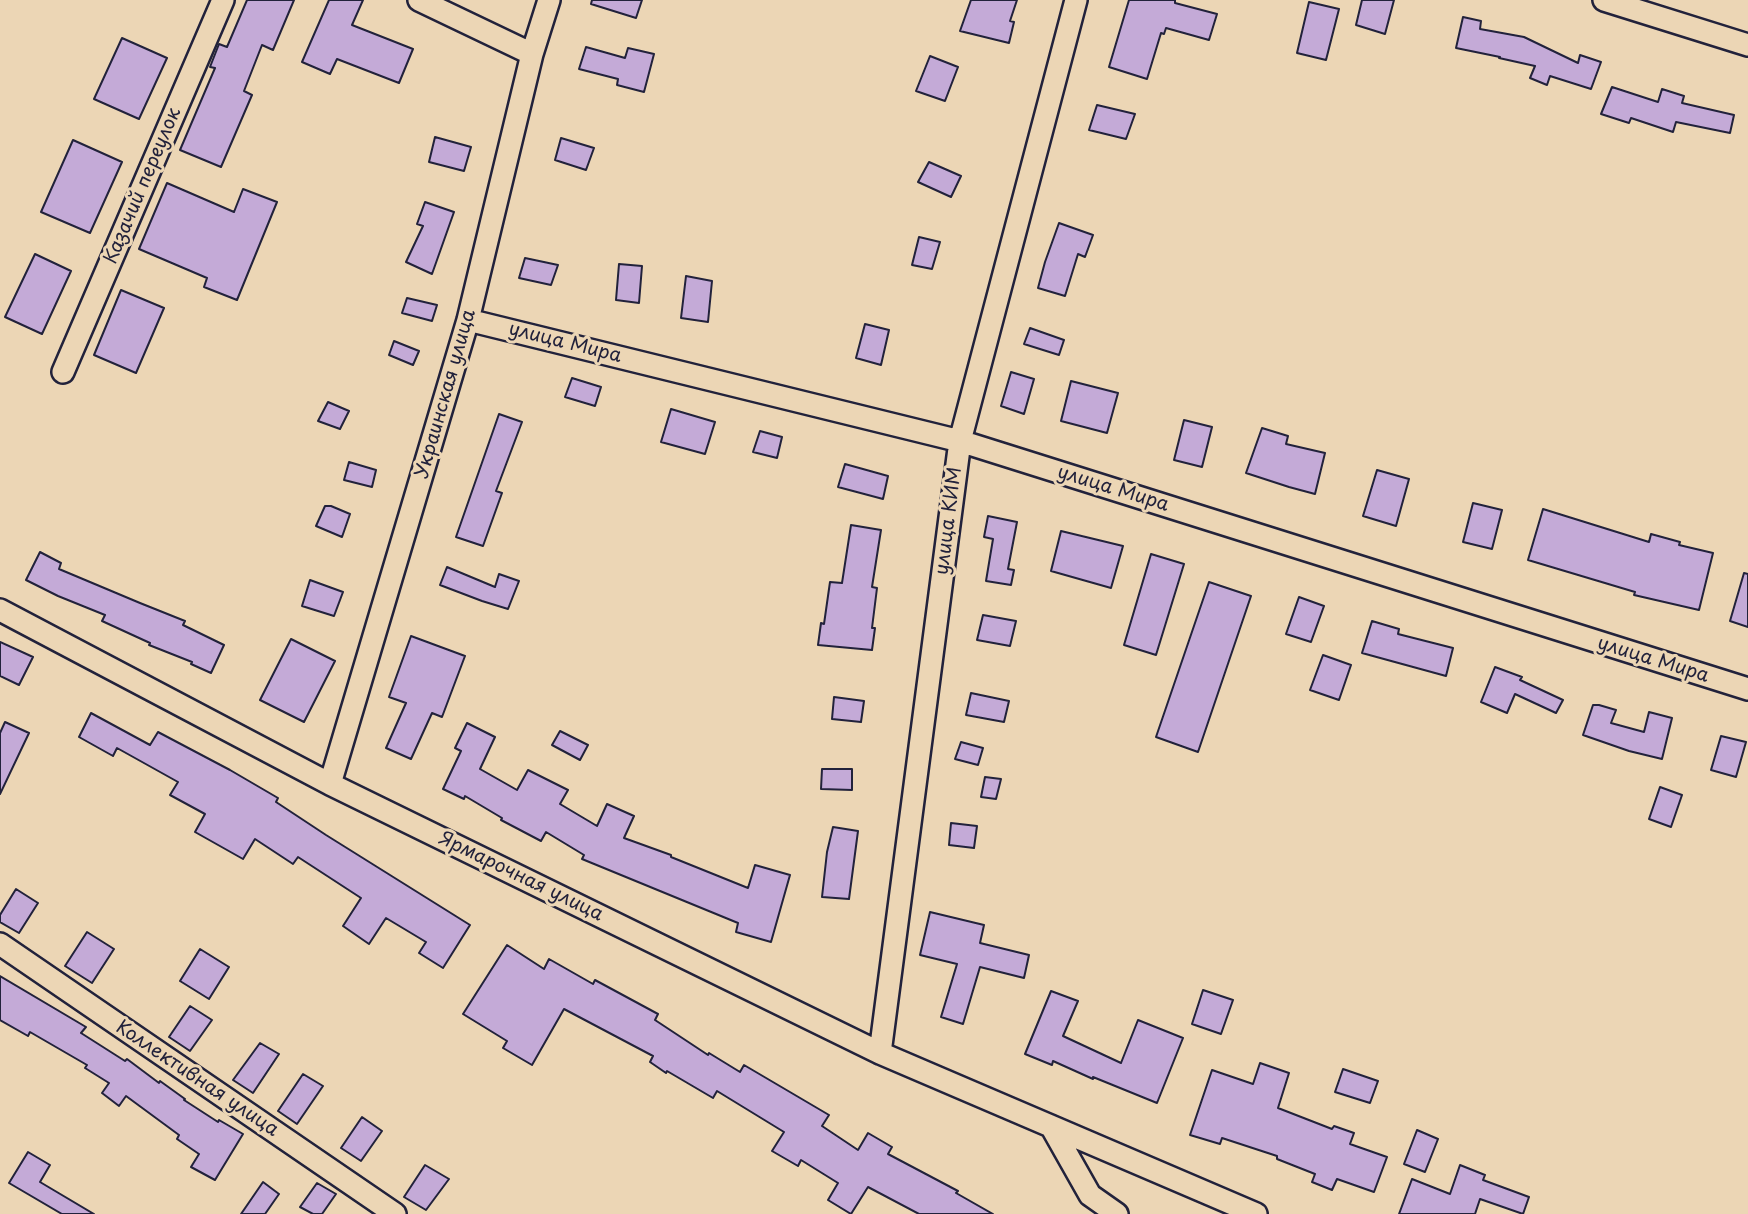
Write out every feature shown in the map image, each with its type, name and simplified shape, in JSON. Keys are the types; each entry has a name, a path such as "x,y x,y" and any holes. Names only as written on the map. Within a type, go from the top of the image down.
{"street":[{"name":"Казачий переулок","path":"64,372 223,0"},
{"path":"419,0 532,54"},
{"name":"Украинская улица","path":"330,784 468,320 532,54 549,0"},
{"name":"улица КИМ","path":"880,1053 960,441 1076,0"},
{"path":"1604,0 1748,45"},
{"name":"улица Мира","path":"468,320 960,441 1748,690"},
{"name":"Ярмарочная улица","path":"0,610 330,784 880,1053 1256,1214"},
{"name":"Коллективная улица","path":"0,944 395,1214"},
{"path":"1051,1126 1090,1195 1117,1214"}],"building":[{"path":"247,0 294,0 273,50 262,45 244,91 252,95 221,167 180,150 215,68 210,67 219,44 227,47"},
{"path":"329,0 363,0 352,25 413,49 399,83 337,59 330,74 302,62"},
{"path":"592,0 642,0 636,18 591,4"},
{"path":"971,0 1017,0 1010,21 1014,22 1009,43 960,31"},
{"path":"1129,0 1175,0 1175,3 1217,14 1209,40 1166,28 1164,34 1161,33 1147,79 1109,67"},
{"path":"1362,0 1394,0 1385,34 1356,25"},
{"path":"1309,2 1339,9 1326,60 1297,53"},
{"path":"1463,17 1481,21 1480,29 1524,37 1578,63 1580,55 1601,62 1591,89 1550,76 1547,85 1530,78 1535,66 1456,48"},
{"path":"122,38 167,58 139,119 94,99"},
{"path":"586,47 625,58 628,48 654,54 644,92 617,85 618,79 579,69"},
{"path":"930,56 958,67 945,101 916,91"},
{"path":"1612,87 1658,102 1662,89 1684,96 1682,103 1734,115 1730,133 1676,122 1673,132 1631,118 1629,123 1601,114"},
{"path":"1097,105 1135,114 1126,139 1089,130"},
{"path":"435,137 471,147 464,171 429,162"},
{"path":"561,138 594,148 586,170 555,160"},
{"path":"73,140 122,162 90,233 41,212"},
{"path":"929,162 961,176 951,197 918,182"},
{"path":"167,183 234,212 243,189 277,202 237,300 204,287 207,278 139,249"},
{"path":"425,202 454,212 432,274 406,262 423,226 417,224"},
{"path":"1059,223 1093,235 1085,257 1078,254 1065,296 1038,288"},
{"path":"919,237 940,242 932,269 912,265"},
{"path":"35,254 71,271 42,334 5,317"},
{"path":"525,258 558,265 551,285 519,278"},
{"path":"619,264 642,266 639,303 616,300"},
{"path":"686,276 712,281 708,322 681,318"},
{"path":"121,290 164,308 136,373 94,355"},
{"path":"407,298 437,305 432,321 402,313"},
{"path":"865,324 889,330 881,365 856,358"},
{"path":"1030,328 1064,340 1059,355 1024,344"},
{"path":"394,341 419,351 413,365 389,355"},
{"path":"1011,372 1034,379 1024,414 1001,406"},
{"path":"572,378 601,387 595,406 565,397"},
{"path":"1071,381 1118,393 1107,433 1061,421"},
{"path":"328,402 349,411 340,429 318,421"},
{"path":"671,409 715,422 705,454 661,442"},
{"path":"499,414 522,422 496,491 502,493 483,546 456,537"},
{"path":"1184,420 1212,427 1202,467 1174,460"},
{"path":"1262,428 1288,436 1286,444 1325,453 1315,494 1246,473"},
{"path":"760,431 782,437 777,458 753,452"},
{"path":"349,462 376,470 372,487 344,480"},
{"path":"845,464 888,476 883,499 838,487"},
{"path":"1377,470 1409,479 1396,526 1363,516"},
{"path":"1473,503 1502,510 1492,549 1463,542"},
{"path":"325,506 350,514 342,537 316,526"},
{"path":"1543,509 1649,542 1651,534 1680,542 1679,545 1713,553 1699,610 1634,595 1635,592 1528,560"},
{"path":"988,516 1017,522 1008,569 1014,570 1011,585 986,581 993,539 984,537"},
{"path":"851,525 881,530 872,587 877,588 872,650 818,645 830,582 842,583"},
{"path":"1061,531 1123,546 1111,588 1051,571"},
{"path":"40,552 61,563 59,569 185,621 183,625 224,645 211,673 102,621 105,615 26,580"},
{"path":"1151,554 1184,564 1156,655 1124,645"},
{"path":"447,567 495,587 499,574 519,581 508,609 440,585"},
{"path":"1744,573 1748,574 1748,627 1730,621"},
{"path":"310,580 343,592 334,616 302,606"},
{"path":"1209,582 1251,596 1198,752 1156,737"},
{"path":"1299,597 1324,606 1311,642 1286,634"},
{"path":"983,615 1016,621 1010,646 977,640"},
{"path":"1372,621 1399,629 1398,634 1453,648 1446,676 1362,653"},
{"path":"411,636 465,656 442,717 432,713 411,759 386,748 406,703 389,697"},
{"path":"291,639 335,661 304,722 260,700"},
{"path":"0,642 33,657 19,685 0,676"},
{"path":"1323,655 1351,665 1339,700 1310,690"},
{"path":"1495,667 1522,677 1520,680 1563,700 1556,713 1515,694 1507,713 1481,702"},
{"path":"971,693 1009,701 1004,722 966,715"},
{"path":"834,697 864,701 861,722 832,719"},
{"path":"1593,705 1616,710 1611,723 1644,732 1649,712 1672,718 1662,759 1583,735"},
{"path":"91,713 150,745 158,732 230,770 278,798 276,802 326,835 470,925 443,968 419,953 426,942 386,918 369,944 343,926 361,898 298,857 293,864 255,839 243,859 195,832 205,814 170,795 178,782 117,748 113,756 79,737"},
{"path":"5,722 29,733 0,794 0,733"},
{"path":"467,723 495,737 480,769 517,790 528,770 568,790 560,804 597,826 607,804 634,816 624,838 748,888 755,865 790,875 771,942 736,932 738,923 582,859 584,855 546,832 541,841 501,820 502,818 465,796 464,799 443,789 461,751 455,748"},
{"path":"560,731 588,745 580,760 552,745"},
{"path":"1721,736 1746,742 1736,777 1711,770"},
{"path":"961,742 983,748 978,765 955,759"},
{"path":"822,769 852,769 852,790 821,789"},
{"path":"985,777 1001,779 996,799 981,797"},
{"path":"1660,787 1682,795 1671,827 1649,819"},
{"path":"951,823 977,826 974,848 949,845"},
{"path":"833,827 858,831 849,899 822,897"},
{"path":"16,889 38,903 19,933 0,922 0,915"},
{"path":"930,912 984,925 980,943 1029,955 1024,978 980,967 963,1024 941,1017 957,964 920,955"},
{"path":"87,932 114,949 92,983 65,966"},
{"path":"507,945 544,969 549,959 593,984 595,980 658,1014 655,1020 708,1055 709,1053 740,1072 744,1065 829,1115 822,1126 858,1150 868,1133 892,1147 888,1154 958,1191 956,1193 993,1214 919,1214 868,1187 851,1214 828,1200 838,1183 801,1160 798,1166 772,1151 784,1132 717,1091 713,1098 667,1071 666,1073 650,1062 653,1056 564,1009 532,1065 503,1048 507,1041 463,1014"},
{"path":"200,949 229,967 209,999 180,981"},
{"path":"0,976 86,1027 81,1033 125,1061 127,1059 218,1122 219,1120 243,1134 215,1180 191,1167 199,1154 177,1139 179,1135 126,1096 119,1106 102,1093 109,1083 85,1068 87,1065 30,1032 28,1036 0,1020"},
{"path":"1203,990 1233,1000 1221,1034 1192,1024"},
{"path":"1051,991 1078,1001 1063,1036 1121,1063 1138,1020 1183,1038 1157,1103 1053,1061 1052,1065 1025,1054"},
{"path":"190,1006 212,1020 190,1051 169,1037"},
{"path":"260,1043 279,1054 253,1093 233,1080"},
{"path":"1260,1063 1289,1073 1278,1108 1332,1129 1334,1126 1354,1133 1350,1144 1387,1157 1374,1192 1337,1179 1332,1190 1312,1182 1315,1174 1277,1159 1277,1156 1222,1138 1220,1144 1190,1135 1212,1070 1253,1084"},
{"path":"1343,1069 1378,1081 1370,1103 1335,1092"},
{"path":"303,1074 323,1086 297,1124 278,1111"},
{"path":"362,1117 382,1131 361,1161 341,1148"},
{"path":"1417,1130 1438,1139 1425,1172 1404,1164"},
{"path":"28,1152 50,1165 40,1182 94,1214 62,1214 9,1183"},
{"path":"425,1165 449,1179 426,1210 404,1197"},
{"path":"1460,1165 1485,1175 1483,1180 1529,1197 1523,1214 1480,1199 1475,1214 1399,1214 1412,1179 1450,1194"},
{"path":"263,1182 279,1194 265,1214 241,1214"},
{"path":"317,1183 336,1194 322,1214 313,1214 300,1207"}]}
